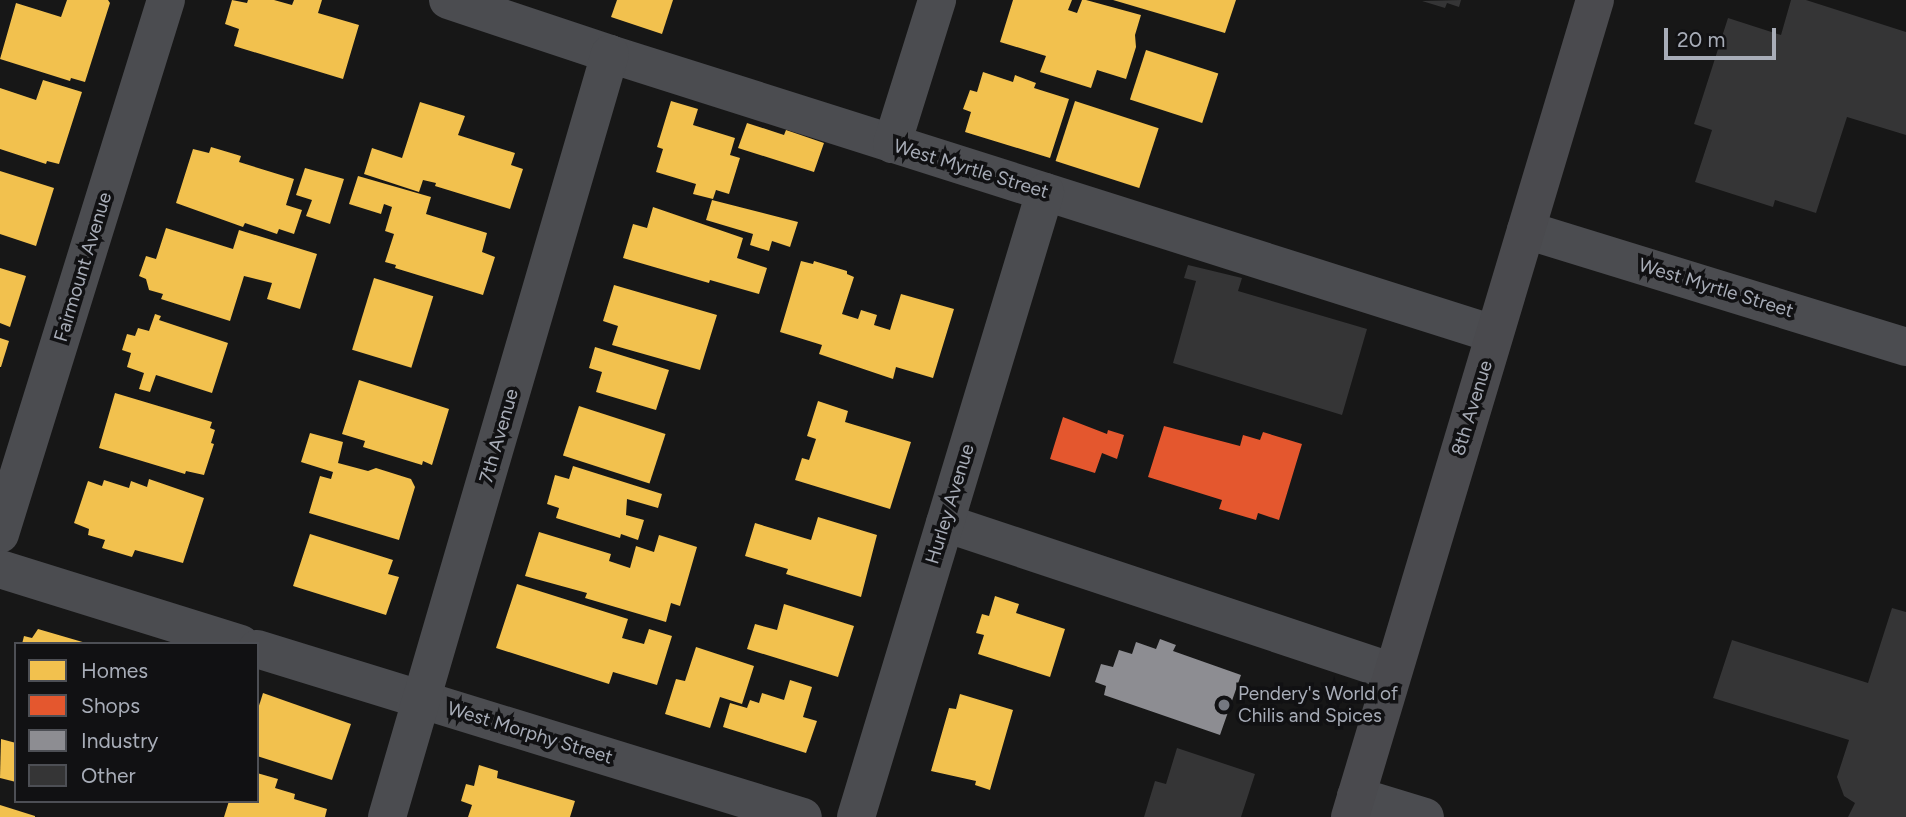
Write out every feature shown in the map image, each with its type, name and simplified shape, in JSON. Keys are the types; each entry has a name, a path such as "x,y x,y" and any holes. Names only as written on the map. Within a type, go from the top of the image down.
{"main road":[{"name":"8th Avenue","path":"1353,807 1595,0"}],"street":[{"name":"Fairmount Avenue","path":"0,534 166,0"},
{"name":"West Myrtle Street","path":"448,0 891,144 1494,334"},
{"path":"891,144 937,0"},
{"name":"7th Avenue","path":"387,817 610,54"},
{"name":"Hurley Avenue","path":"856,817 1045,192"},
{"name":"West Myrtle Street","path":"1526,230 1906,347"},
{"path":"945,523 1393,671"},
{"path":"0,569 236,642"},
{"name":"West Morphy Street","path":"259,650 803,817"},
{"path":"1353,807 1425,817"}],"building: Homes":[{"path":"67,0 108,0 110,3 85,82 71,78 70,81 0,59 16,3 61,17"},
{"path":"232,0 247,3 248,0 274,0 292,5 294,0 322,0 318,13 359,25 343,79 234,46 239,29 225,24"},
{"path":"617,0 673,0 662,34 611,17"},
{"path":"1013,0 1072,0 1068,10 1077,13 1082,0 1086,0 1141,15 1135,35 1136,47 1126,79 1097,70 1091,88 1040,72 1046,56 1000,42"},
{"path":"1113,0 1236,0 1225,33"},
{"path":"1146,50 1218,73 1202,123 1130,99"},
{"path":"983,72 1013,82 1015,75 1036,83 1034,88 1069,99 1050,158 965,132 971,112 963,109 970,90 977,92"},
{"path":"43,80 82,92 59,164 47,161 46,164 0,149 0,88 36,100"},
{"path":"671,101 698,109 693,125 735,138 730,155 740,158 729,194 716,190 713,199 693,194 696,184 656,172 663,149 657,147"},
{"path":"1075,101 1159,128 1139,188 1056,161"},
{"path":"420,102 465,116 458,135 515,153 511,165 523,169 510,209 435,186 436,183 423,180 419,192 364,174 372,148 402,158"},
{"path":"747,123 784,135 786,130 824,143 814,172 738,148"},
{"path":"211,147 241,156 239,162 294,179 286,205 302,210 294,234 279,229 277,234 245,223 243,227 176,203 193,149 209,153"},
{"path":"305,168 344,179 330,224 306,216 312,200 296,195"},
{"path":"0,171 54,188 36,246 0,234"},
{"path":"358,176 431,197 426,214 487,233 482,252 495,257 483,295 395,268 396,265 385,262 394,234 385,231 392,207 384,204 381,214 349,204"},
{"path":"712,200 798,222 790,247 772,241 769,251 750,245 753,234 706,220"},
{"path":"653,207 743,238 737,258 767,268 759,294 710,280 709,283 623,258 633,224 647,228"},
{"path":"166,228 233,249 239,230 317,254 300,309 267,299 272,283 244,276 230,321 161,299 163,294 149,290 146,279 139,276 146,256 156,259"},
{"path":"801,261 813,264 814,261 847,271 847,274 854,277 842,314 858,319 861,310 877,315 874,325 890,330 901,294 954,309 933,378 896,367 893,379 819,354 822,345 780,332"},
{"path":"0,268 26,276 10,327 0,323"},
{"path":"374,278 433,296 411,368 352,350"},
{"path":"614,285 717,315 700,370 612,345 618,326 603,321"},
{"path":"155,314 161,316 159,320 228,343 212,393 156,375 150,392 139,389 144,373 127,367 131,353 122,350 127,334 135,336 138,328 149,331"},
{"path":"0,338 9,341 1,367 0,367"},
{"path":"595,347 669,370 656,410 596,392 602,372 589,368"},
{"path":"359,380 449,409 432,465 423,461 422,465 363,447 365,441 342,434"},
{"path":"115,393 212,422 210,428 215,430 211,443 214,444 204,475 186,471 185,474 99,448"},
{"path":"818,401 848,411 845,422 911,442 890,509 795,480 802,458 809,460 816,439 807,436"},
{"path":"579,406 666,434 649,484 563,455"},
{"path":"310,433 343,442 338,463 368,471 376,468 411,479 415,487 399,540 309,513 320,476 331,479 333,472 301,462"},
{"path":"573,466 662,494 658,508 627,499 626,515 644,520 638,540 621,534 620,538 556,518 559,508 547,504 555,475 569,479"},
{"path":"149,479 204,498 183,563 135,550 132,557 102,548 105,540 88,535 89,529 74,523 88,481 102,486 104,480 129,488 131,481 147,487"},
{"path":"818,517 877,535 861,597 786,574 788,569 745,556 755,523 811,540"},
{"path":"539,532 611,554 609,561 630,568 636,546 654,552 659,535 697,547 680,606 671,603 666,622 585,598 587,593 525,576"},
{"path":"310,534 393,560 388,574 399,577 386,615 293,586"},
{"path":"517,584 628,619 622,638 644,644 649,629 672,636 657,685 613,672 609,684 496,648"},
{"path":"995,596 1019,604 1016,613 1065,629 1050,677 978,654 984,635 976,633 982,614 989,616"},
{"path":"784,604 854,626 838,677 747,649 755,624 777,630"},
{"path":"38,629 83,642 22,642 24,636 32,638"},
{"path":"696,647 754,666 742,704 720,697 710,728 665,714 676,679 685,681"},
{"path":"790,680 812,687 803,717 817,721 806,753 723,727 730,703 747,708 750,700 759,703 762,693 784,700"},
{"path":"263,693 351,724 332,780 259,757 259,706"},
{"path":"960,694 1013,710 990,790 975,785 976,781 931,771 949,708 956,709"},
{"path":"1,739 14,742 14,782 0,778"},
{"path":"479,765 498,771 497,778 575,801 570,817 468,817 472,805 461,801 466,784 474,786"},
{"path":"259,774 278,779 275,788 295,794 294,799 327,809 325,817 224,817 228,803 259,803"},
{"path":"0,805 35,816 35,817 0,817"}],"building: Shops":[{"path":"1063,417 1107,434 1108,430 1124,435 1117,459 1102,453 1095,473 1050,459"},
{"path":"1164,426 1240,446 1243,435 1260,440 1263,432 1302,444 1279,520 1258,513 1256,520 1219,509 1222,500 1148,477"}],"building: Industry":[{"path":"1160,639 1176,645 1173,651 1241,675 1220,735 1104,695 1106,686 1095,682 1101,664 1113,667 1119,650 1132,654 1136,642 1156,649"}],"building: Other":[{"path":"1461,0 1459,7 1447,3 1445,8 1422,1"},
{"path":"1791,0 1806,0 1906,32 1906,135 1847,117 1816,213 1775,200 1773,207 1695,182 1712,130 1694,124 1728,18 1781,35"},
{"path":"1188,265 1242,278 1238,291 1367,329 1342,415 1173,363 1196,281 1184,278"},
{"path":"1892,608 1906,612 1906,817 1848,817 1855,803 1844,796 1837,777 1849,740 1713,698 1732,640 1868,683"},
{"path":"1177,748 1255,774 1241,817 1144,817 1155,781 1166,784"}],"place":[{"name":"Pendery's World of Chilis and Spices","path":"1224,705"}]}
